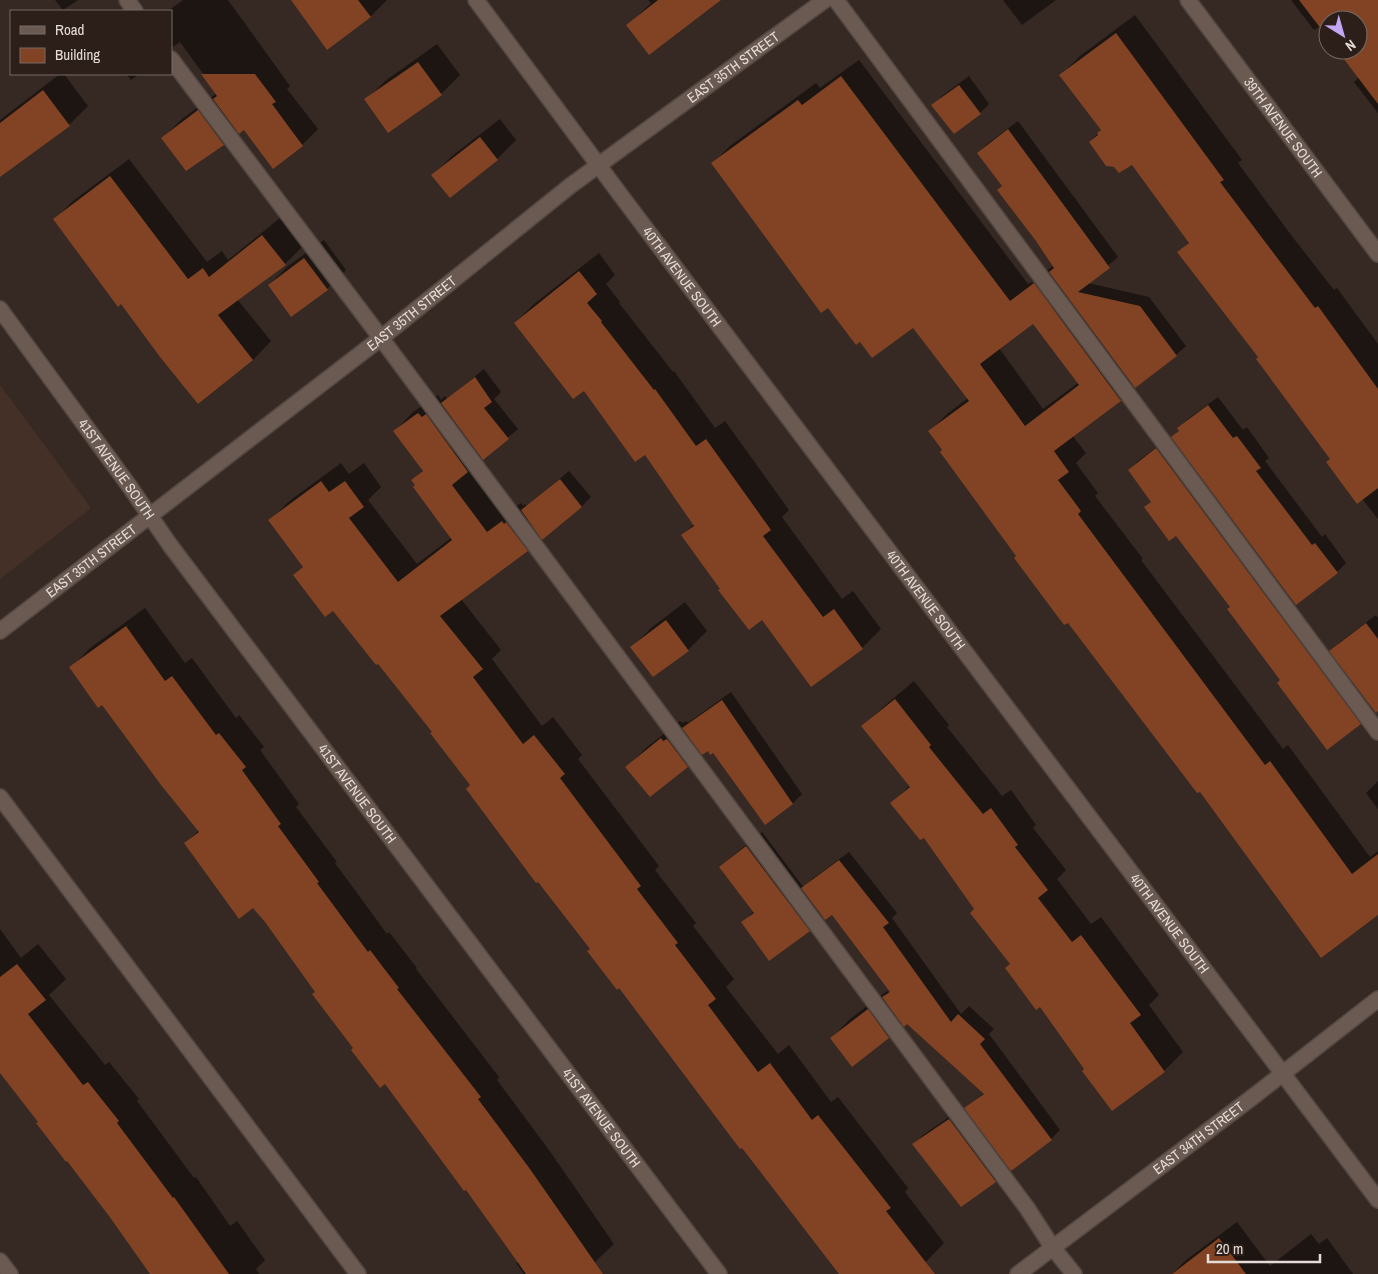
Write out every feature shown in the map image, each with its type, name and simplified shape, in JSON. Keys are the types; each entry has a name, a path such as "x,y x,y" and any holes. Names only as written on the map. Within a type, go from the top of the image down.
{"street":[{"name":"40TH AVENUE SOUTH","path":"476,0 1378,1200"},
{"name":"EAST 35TH STREET","path":"0,631 381,338 570,186 825,0"},
{"path":"836,0 1378,732"},
{"name":"39TH AVENUE SOUTH","path":"1188,0 1378,254"},
{"path":"172,60 381,338 1074,1274"},
{"name":"41ST AVENUE SOUTH","path":"0,309 149,515 719,1274"},
{"path":"0,797 358,1274"},
{"name":"EAST 34TH STREET","path":"1018,1274 1378,999"},
{"path":"0,1261 10,1274"}],"shaded area":[{"path":"0,385 91,508 0,579"}],"building":[{"path":"291,0 358,0 371,17 327,50"},
{"path":"658,0 721,0 649,55 626,25"},
{"path":"1299,0 1378,0 1378,104 1345,60 1368,60 1368,10 1318,10 1318,25"},
{"path":"1116,33 1224,180 1220,182 1315,308 1318,306 1378,389 1378,488 1357,504 1326,462 1330,459 1256,359 1258,357 1177,252 1189,243 1132,165 1119,173 1114,167 1106,166 1089,142 1101,130 1059,75"},
{"path":"418,62 442,95 388,133 364,99"},
{"path":"201,74 255,74 276,102 272,104 303,146 273,169 244,130 239,134 213,99 217,96"},
{"path":"841,76 1010,301 1034,283 1121,401 1054,451 1069,472 1058,480 1081,511 1078,514 1265,765 1270,761 1352,874 1378,854 1378,915 1321,958 1200,792 1197,793 1068,623 1064,625 1014,558 1016,556 940,452 942,450 928,431 969,401 913,328 872,358 860,342 856,345 828,308 821,313 711,163 798,100 802,105","holes":["1033,324 1079,385 1025,426 980,364"]},
{"path":"959,85 981,114 954,134 931,105"},
{"path":"43,90 70,126 0,177 0,123"},
{"path":"198,110 224,145 186,171 161,138"},
{"path":"1008,129 1110,268 1078,292 1140,306 1177,356 1135,388 1049,272 1054,268 997,190 1002,186 977,153"},
{"path":"480,137 498,160 450,198 431,175"},
{"path":"110,176 188,279 203,268 209,277 262,235 286,265 218,315 253,360 198,404 121,304 118,307 53,219"},
{"path":"304,258 328,290 291,317 268,285"},
{"path":"579,271 597,294 587,303 601,322 655,389 696,446 706,439 771,530 763,536 823,617 834,609 863,649 811,687 762,620 749,630 718,590 720,589 681,535 694,526 645,455 635,462 584,391 573,399 514,323"},
{"path":"475,377 492,402 484,408 509,439 483,460 441,403"},
{"path":"1208,405 1233,438 1237,436 1261,468 1256,471 1312,545 1315,543 1338,573 1296,605 1171,437 1179,431 1177,428"},
{"path":"418,413 422,417 426,414 468,472 452,485 487,532 502,521 504,524 506,522 528,551 440,616 483,669 473,677 523,744 534,735 565,774 560,778 641,886 637,889 678,943 675,945 716,999 708,1005 758,1072 770,1063 812,1120 818,1115 891,1208 886,1211 935,1274 839,1274 742,1148 740,1149 619,988 617,990 587,951 590,949 538,882 536,883 466,789 470,785 430,733 432,732 333,611 325,617 293,575 303,567 268,520 321,481 329,492 345,481 364,507 349,518 398,582 452,540 413,487 415,485 411,480 423,471 393,431"},
{"path":"1156,448 1361,724 1327,750 1277,683 1280,680 1227,609 1230,607 1176,536 1169,541 1144,507 1151,502 1128,470"},
{"path":"560,479 582,507 542,540 521,510"},
{"path":"666,620 689,651 653,677 630,647"},
{"path":"1366,623 1378,639 1378,711 1376,713 1329,651"},
{"path":"126,626 165,681 172,676 216,735 219,733 246,767 242,770 281,824 278,826 319,882 317,883 481,1097 478,1099 530,1169 603,1274 526,1274 466,1190 464,1191 385,1084 380,1088 351,1050 353,1048 312,994 315,992 265,922 253,908 239,919 184,843 199,832 161,785 102,705 98,708 69,667"},
{"path":"895,699 931,745 929,747 983,814 991,808 1018,845 1015,847 1048,890 1038,898 1072,942 1081,935 1141,1015 1130,1023 1165,1072 1112,1111 1082,1071 1084,1069 1040,1007 1036,1010 1005,968 1010,964 970,913 974,909 924,838 920,840 890,803 910,787 861,726"},
{"path":"722,700 793,804 765,825 713,753 710,755 708,751 702,755 682,728"},
{"path":"661,738 663,741 667,739 688,767 650,797 625,767"},
{"path":"746,846 810,931 769,961 741,922 754,913 719,867"},
{"path":"839,860 889,923 883,927 951,1022 958,1014 985,1039 980,1044 1052,1140 1011,1171 964,1108 984,1094 907,1024 904,1027 882,997 890,992 832,915 825,920 801,888"},
{"path":"17,964 46,1000 28,1014 83,1085 88,1082 119,1121 117,1123 174,1197 229,1274 150,1274 109,1216 36,1123 38,1122 0,1073 0,977"},
{"path":"868,1009 889,1038 852,1067 830,1038"},
{"path":"949,1119 996,1182 961,1207 912,1144"},
{"path":"1219,1238 1246,1274 1172,1274"}]}
